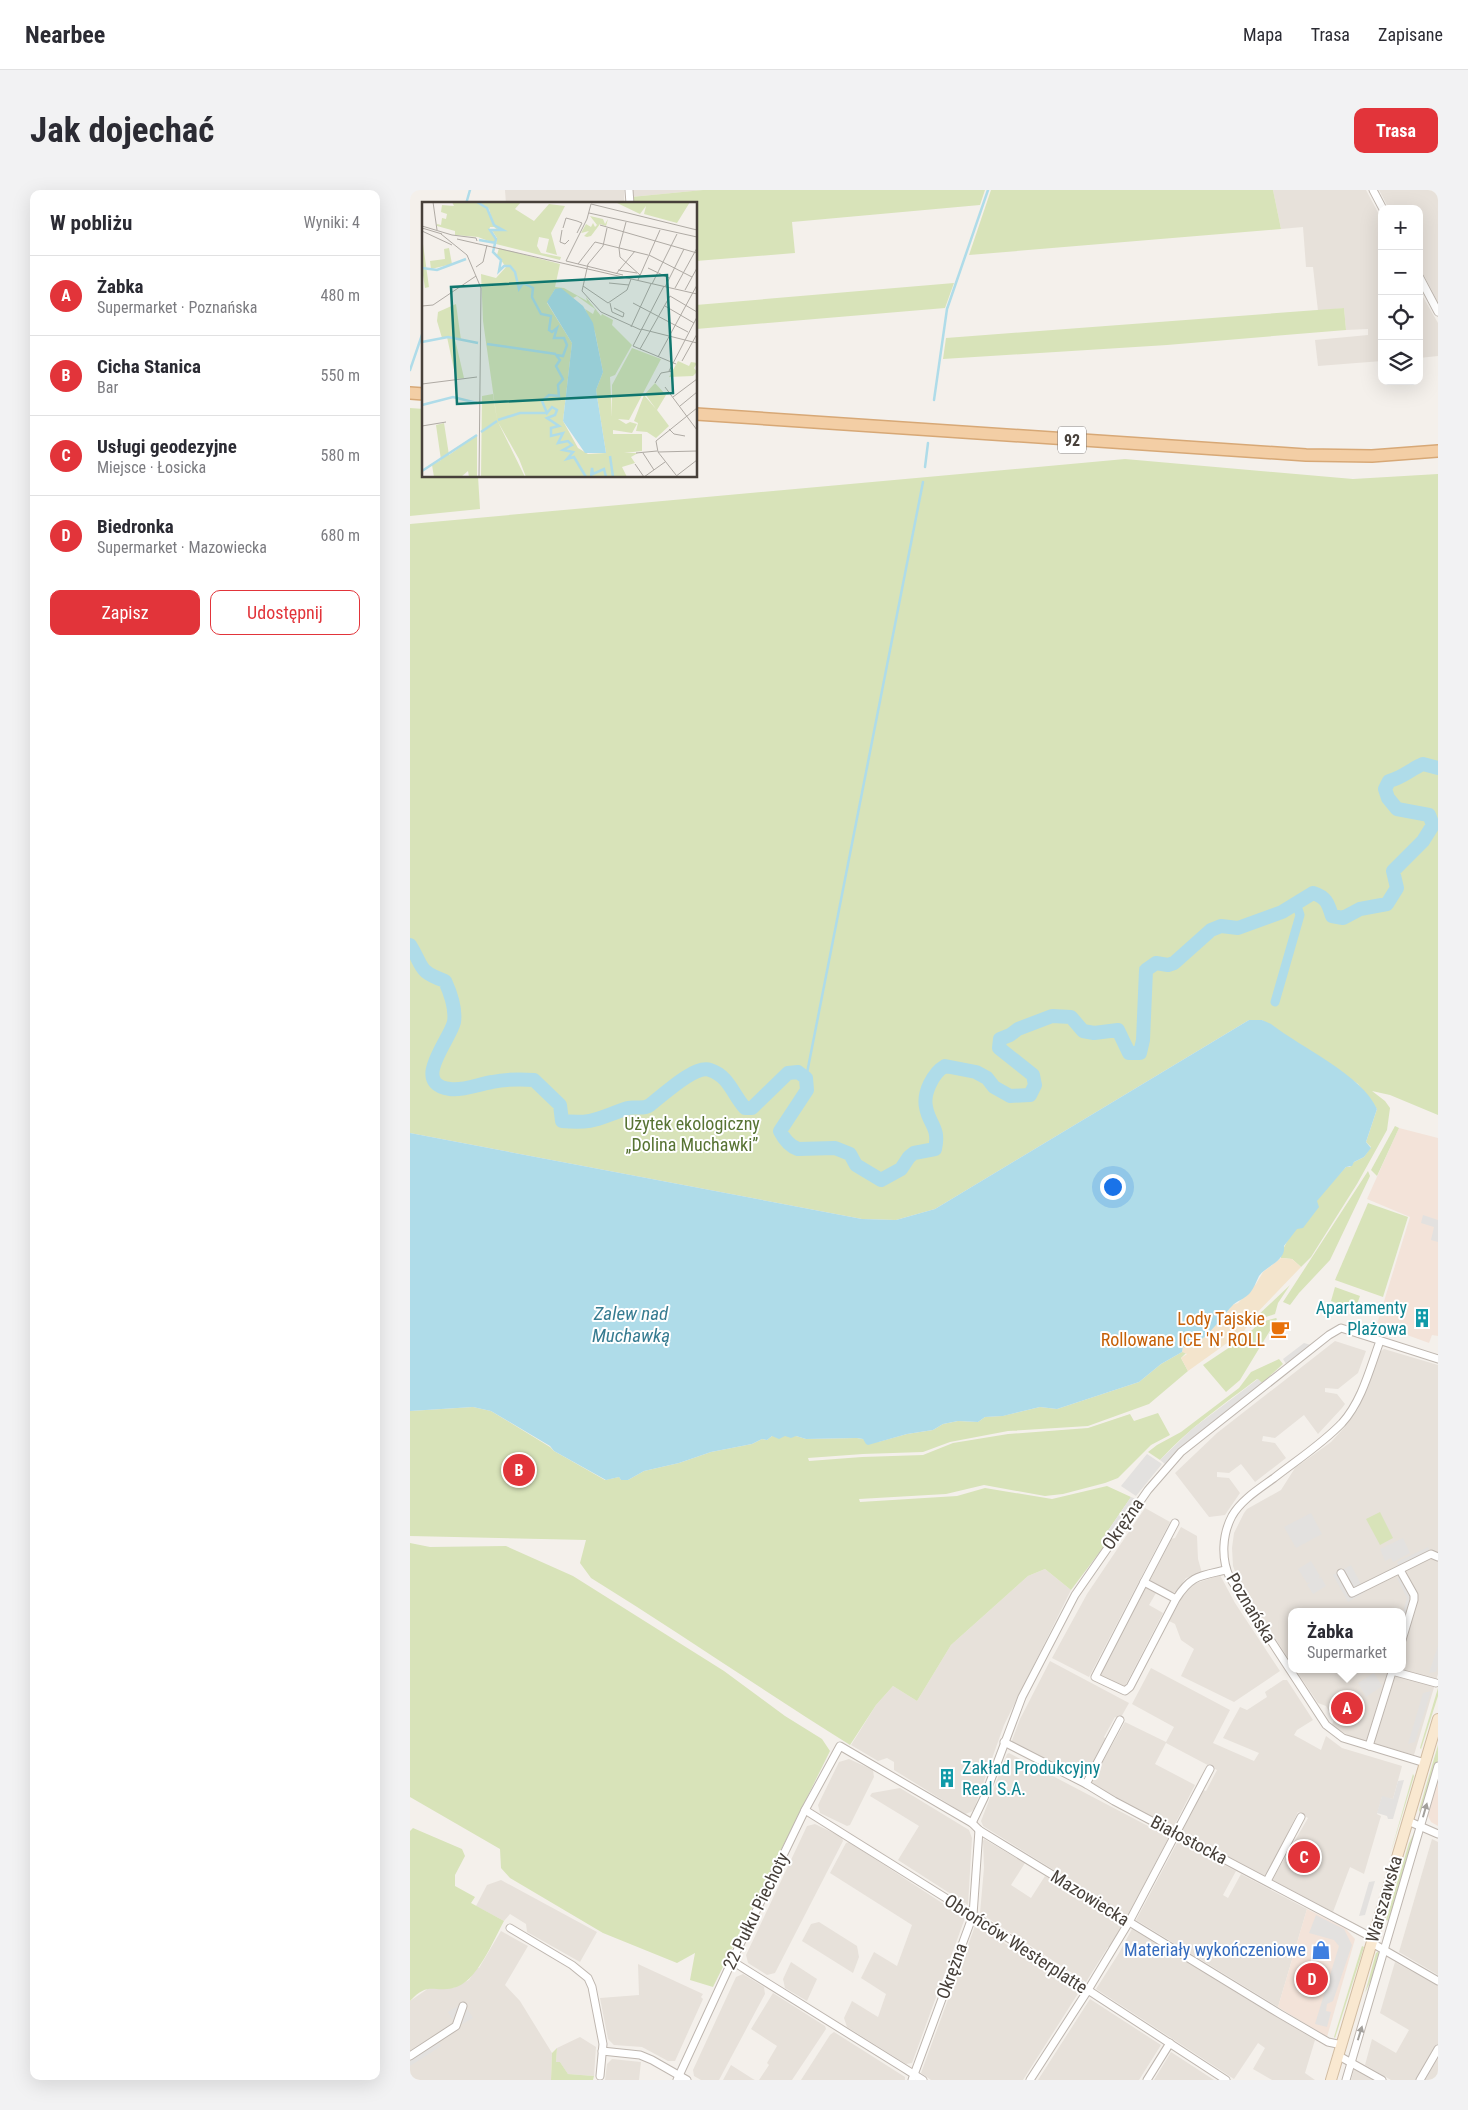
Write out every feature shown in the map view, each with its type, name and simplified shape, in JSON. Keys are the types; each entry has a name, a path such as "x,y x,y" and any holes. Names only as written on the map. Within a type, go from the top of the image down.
{"main road":[{"name":"92","path":"698,414 1306,455 1372,456 1438,451"},
{"name":"Warszawska","path":"1331,2080 1438,1719"}],"street":[{"path":"1373,190 1381,205"},
{"path":"1423,284 1438,312"},
{"name":"Okrężna","path":"972,1822 984,1798 1022,1697 1075,1595 1128,1517 1166,1467 1204,1432 1329,1335 1341,1328 1438,1359"},
{"name":"Poznańska","path":"1288,1668 1226,1570 1224,1543 1232,1515 1251,1494 1318,1444 1343,1422 1360,1396 1380,1340"},
{"path":"1175,1523 1095,1677 1119,1689 1125,1690 1130,1687 1176,1598 1189,1581 1199,1576 1226,1570"},
{"path":"1341,1573 1352,1593 1431,1554 1438,1557"},
{"path":"1400,1570 1414,1595 1406,1627"},
{"path":"1144,1582 1176,1598"},
{"name":"Poznańska","path":"1291,1673 1326,1725 1343,1738 1425,1763"},
{"path":"1369,1746 1392,1673"},
{"path":"1403,1673 1436,1683"},
{"path":"1086,1784 1120,1720"},
{"name":"Białostocka","path":"1004,1742 1267,1881 1438,1981"},
{"name":"Mazowiecka","path":"840,1746 972,1822 979,1830 1280,2014 1328,2042 1342,2045"},
{"name":"22 Pułku Piechoty","path":"678,2077 805,1810 840,1746"},
{"path":"1346,2080 1438,1766"},
{"path":"1030,2080 1129,1922 1210,1769"},
{"name":"Obrońców Westerplatte","path":"805,1810 973,1915 1226,2080"},
{"path":"1267,1881 1301,1817"},
{"path":"1408,1821 1438,1834"},
{"name":"Okrężna","path":"913,2077 973,1915 979,1830"},
{"path":"510,1928 587,1976 592,1987 603,2044 600,2076"},
{"path":"732,1961 913,2077 924,2080"},
{"path":"410,2056 456,2026 462,2006"},
{"path":"1147,2080 1170,2044"},
{"path":"1420,2080 1438,2049"},
{"path":"602,2052 640,2055 652,2060 678,2077 687,2080"},
{"path":"1339,2056 1382,2080"}],"shaded area":[{"path":"505,190 624,190 624,202 506,202"},
{"path":"631,190 703,190 631,197"},
{"path":"1273,190 1366,190 1378,212 1378,361 1318,366 1315,340 1368,335 1368,329 1346,330 1344,308 1318,311 1313,267 1306,267 1303,227 1281,229"},
{"path":"1379,190 1438,190 1438,302 1423,274 1423,205 1387,205"},
{"path":"1423,297 1438,323 1438,356 1423,358"},
{"path":"1399,1128 1438,1138 1438,1336 1432,1335 1429,1343 1377,1324 1410,1217 1367,1199"},
{"path":"1423,1215 1438,1220 1438,1242 1431,1240 1434,1227 1421,1223"},
{"path":"1335,1341 1366,1351 1358,1373 1338,1389 1325,1388 1325,1392 1337,1394 1345,1404 1318,1434 1304,1415 1275,1438 1263,1436 1262,1441 1275,1443 1286,1458 1255,1482 1241,1464 1229,1473 1217,1472 1217,1477 1229,1478 1240,1493 1225,1515 1209,1517 1175,1473 1217,1433"},
{"path":"1304,1343 1311,1345 1286,1364 1283,1359"},
{"path":"1384,1349 1438,1365 1438,1674 1414,1755 1351,1737 1336,1728 1332,1724 1334,1720 1326,1706 1318,1703 1298,1673 1406,1673 1406,1608 1288,1608 1288,1658 1240,1585 1233,1566 1232,1548 1234,1533 1244,1513 1247,1509 1281,1490 1295,1468 1331,1442 1343,1429 1358,1409 1380,1352"},
{"path":"1258,1379 1262,1383 1192,1438 1165,1464 1160,1460 1192,1429"},
{"path":"1147,1454 1162,1464 1136,1496 1121,1486"},
{"path":"1131,1497 1136,1499 1108,1541 1103,1538"},
{"path":"1145,1508 1170,1522 1089,1677 1052,1658 1087,1594"},
{"path":"1311,1513 1322,1534 1296,1548 1284,1527"},
{"path":"1181,1527 1197,1536 1198,1559 1202,1573 1186,1578 1176,1592 1171,1593 1152,1583 1149,1578 1170,1539 1175,1538"},
{"path":"1403,1538 1410,1553 1393,1562 1391,1558 1385,1561 1380,1549"},
{"path":"1428,1547 1431,1553 1400,1569 1397,1562"},
{"path":"1311,1561 1320,1576 1318,1579 1321,1577 1326,1586 1313,1594 1307,1585 1310,1582 1307,1583 1298,1569"},
{"path":"1351,1565 1365,1592 1348,1602 1333,1575"},
{"path":"1045,1569 1071,1590 1004,1725 974,1809 971,1812 965,1814 894,1770 894,1762 887,1758 878,1761 851,1745 876,1705 893,1686 917,1701 951,1645 1028,1576"},
{"path":"1220,1575 1235,1603 1280,1671 1234,1702 1181,1676 1194,1649 1181,1640 1175,1624 1169,1621 1188,1586"},
{"path":"1402,1576 1413,1598 1406,1622 1406,1608 1404,1608 1407,1598 1397,1578"},
{"path":"1146,1588 1156,1593 1149,1605 1163,1613 1124,1688 1098,1676 1142,1590"},
{"path":"1438,1646 1436,1672 1429,1673"},
{"path":"1050,1661 1129,1703 1120,1719 1115,1717 1084,1781 1011,1743 1020,1719"},
{"path":"1151,1668 1230,1710 1213,1743 1254,1761 1259,1753 1223,1738 1240,1707 1247,1710 1267,1697 1265,1692 1283,1680 1287,1680 1313,1720 1297,1730 1294,1735 1321,1750 1326,1736 1342,1748 1402,1766 1393,1799 1382,1797 1377,1814 1381,1816 1364,1874 1350,1867 1333,1912 1272,1880 1308,1818 1298,1812 1266,1877 1181,1832 1203,1790 1206,1791 1217,1770 1166,1743 1155,1764 1195,1785 1173,1828 1090,1784 1125,1722 1166,1742 1174,1727 1132,1704"},
{"path":"1374,1673 1382,1686 1366,1697 1358,1683"},
{"path":"1431,1691 1415,1742 1408,1744 1423,1693"},
{"path":"1009,1753 1169,1837 1128,1916 983,1826 981,1821"},
{"path":"849,1759 873,1770 874,1777 850,1825 847,1826 820,1813 818,1805 839,1762"},
{"path":"1438,1778 1438,1826 1431,1822 1427,1814"},
{"path":"1404,1780 1393,1819 1388,1819 1387,1816 1377,1813 1382,1796 1393,1799 1398,1781"},
{"path":"900,1788 969,1830 972,1838 968,1905 898,1860 919,1826 870,1796 872,1793"},
{"path":"815,1824 842,1837 843,1841 775,1973 767,1975 748,1963 746,1955 807,1826"},
{"path":"984,1839 1025,1863 1011,1885 1031,1898 1045,1876 1124,1924 1111,1948 1108,1947 1086,1982 980,1913 984,1868"},
{"path":"1432,1839 1438,1842 1438,1975 1399,1952"},
{"path":"1178,1841 1236,1871 1223,1895 1228,1898 1241,1874 1307,1909 1278,2007 1136,1920"},
{"path":"849,1842 965,1918 912,2063 906,2064 847,2027 844,2018 852,2001 878,2017 886,1994 861,1978 874,1952 897,1966 912,1925 830,1873 846,1843"},
{"path":"501,1880 597,1932 580,1962 527,1932 526,1924 510,1914 504,1921 476,1906 487,1885"},
{"path":"1375,1881 1365,1915 1359,1916 1369,1882"},
{"path":"1307,1909 1346,1929 1355,1939 1327,2037 1278,2007"},
{"path":"1316,1915 1344,1929 1352,1945 1333,2001 1327,2004 1326,2011 1331,2012 1327,2027 1315,2024 1339,1946 1334,1940 1309,1933"},
{"path":"819,1922 857,1946 859,1957 853,1973 802,1941 811,1924"},
{"path":"977,1925 1079,1992 1023,2080 931,2080 921,2073 975,1926"},
{"path":"1132,1929 1315,2040 1305,2073 1315,2080 1272,2080 1253,2069 1265,2048 1258,2043 1234,2079 1096,1989"},
{"path":"501,1931 528,1946 505,1985 520,2001 552,2053 551,2080 410,2080 410,2001 429,1988 453,1988 469,1980 477,1967 479,1968"},
{"path":"791,1962 817,1979 807,2001 785,1988 783,1979"},
{"path":"1395,1962 1438,1986 1438,2044 1417,2080 1391,2080 1365,2065 1372,2039 1396,2053 1409,2030 1380,2013"},
{"path":"638,1964 703,1994 701,1997 703,1999 675,2061 668,2061 642,2047 614,2045 608,2039 600,1998 639,1995"},
{"path":"743,1974 764,1987 765,1994 719,2080 701,2080 694,2076 693,2070 736,1977"},
{"path":"773,1993 825,2026 826,2029 792,2080 759,2080 769,2065 767,2063 777,2046 751,2029"},
{"path":"1090,1999 1161,2045 1139,2080 1038,2080"},
{"path":"463,2003 473,2018 457,2027 448,2012"},
{"path":"834,2032 905,2077 905,2080 801,2080 830,2035"},
{"path":"580,2037 596,2047 594,2076 568,2074 560,2062 556,2062 557,2048"},
{"path":"439,2042 441,2046 410,2066 410,2060"},
{"path":"1171,2052 1214,2080 1154,2080"},
{"path":"1438,2058 1438,2080 1425,2080"},
{"path":"612,2059 641,2062 639,2080 605,2080 607,2064"},
{"path":"731,2065 753,2079 755,2080 723,2080"},
{"path":"1354,2069 1356,2069 1375,2080 1351,2080"}],"green space":[{"path":"703,190 985,190 980,205 792,222 795,253 698,261 698,202 632,202 631,197"},
{"path":"991,190 1273,190 1281,229 969,255"},
{"path":"954,283 945,308 698,329 698,305"},
{"path":"1344,308 1346,330 1167,345 943,359 946,338"},
{"path":"410,408 422,409 422,478 478,478 480,509 410,516"},
{"name":"Użytek ekologiczny „Dolina Muchawki”","path":"1125,459 1353,479 1438,474 1438,1115 1390,1095 1372,1091 1385,1101 1390,1108 1387,1130 1357,1184 1311,1257 1301,1267 1292,1259 1281,1258 1284,1249 1298,1224 1329,1185 1346,1167 1350,1167 1354,1162 1364,1157 1371,1147 1366,1142 1377,1109 1358,1084 1262,1020 1249,1020 935,1209 896,1220 862,1219 410,1133 410,524"},
{"path":"1395,1126 1399,1128 1377,1176 1371,1170"},
{"path":"1368,1171 1370,1176 1330,1260 1290,1305 1283,1302"},
{"path":"1368,1203 1408,1217 1383,1297 1335,1280"},
{"path":"1290,1285 1278,1303 1275,1314 1263,1318 1250,1328 1254,1319"},
{"path":"1335,1287 1360,1296 1355,1310 1331,1301"},
{"path":"1276,1318 1240,1380 1226,1392 1203,1365 1242,1339 1261,1322"},
{"path":"1182,1352 1187,1352 1181,1358 1188,1371 1149,1404 1088,1426 1008,1431 950,1442 923,1452 808,1458 809,1461 923,1455 953,1443 1008,1434 1088,1428 1130,1414 1134,1421 1158,1413 1170,1435 1151,1445 1118,1478 1063,1494 1045,1496 984,1485 946,1494 859,1499 860,1502 957,1496 985,1488 1052,1499 1107,1486 1131,1497 1103,1538 1108,1541 1071,1590 1045,1569 1028,1576 951,1645 917,1701 893,1686 876,1705 850,1745 591,1578 580,1563 586,1540 410,1536 410,1411 473,1407 491,1411 554,1451 605,1480 619,1477 621,1480 628,1480 644,1471 679,1463 711,1452 752,1444 762,1439 767,1440 772,1436 796,1436 806,1439 857,1438 878,1442 907,1434 933,1430 943,1424 958,1421 978,1422 985,1417 1002,1416 1040,1407 1057,1409 1139,1382 1161,1364"},
{"path":"1279,1359 1283,1364 1262,1383 1257,1379 1194,1427 1160,1460 1148,1452 1181,1432 1239,1388 1251,1372"},
{"path":"1380,1512 1393,1538 1380,1545 1366,1519"},
{"path":"410,1543 430,1547 506,1546 573,1576 724,1671 785,1716 822,1739 830,1751 713,1987 690,1980 695,1953 677,1963 603,1933 510,1878 501,1868 500,1849 410,1797"},
{"path":"1438,1688 1438,1696 1421,1749 1420,1748"},
{"path":"1438,1745 1438,1760 1421,1816 1419,1810"},
{"path":"1413,1774 1414,1776 1390,1855"},
{"path":"413,1828 462,1849 465,1856 455,1875 455,1886 475,1897 471,1903 504,1921 483,1960 469,1979 453,1988 427,1989 410,2001 410,1831"},
{"path":"1414,1833 1416,1833 1389,1921 1386,1920 1409,1843"},
{"path":"1362,1946 1364,1947 1335,2038 1334,2037"},
{"path":"1379,1951 1372,1982 1370,1982 1365,1993 1376,1953"},
{"path":"557,2048 556,2062 560,2062 568,2074 594,2076 593,2080 551,2080 552,2053"}],"sand":[{"path":"1281,1258 1292,1259 1301,1267 1252,1318 1244,1331 1188,1371 1181,1358 1187,1354 1182,1352 1183,1347 1221,1321 1232,1305 1238,1303 1256,1284 1263,1272"}],"water":[{"name":"Zalew nad Muchawką","path":"1249,1020 1262,1020 1271,1024 1345,1073 1358,1085 1377,1109 1366,1142 1371,1148 1364,1157 1354,1162 1352,1166 1346,1167 1317,1201 1319,1207 1303,1228 1297,1229 1284,1246 1284,1251 1279,1259 1262,1272 1248,1295 1234,1304 1204,1337 1190,1346 1183,1347 1182,1352 1161,1364 1139,1382 1057,1409 1040,1407 1003,1416 985,1417 978,1422 958,1421 943,1424 933,1430 907,1434 868,1445 863,1439 857,1438 806,1439 796,1436 791,1438 785,1436 779,1439 772,1436 767,1440 762,1439 752,1444 711,1452 679,1463 644,1471 628,1480 621,1480 619,1477 606,1480 554,1451 550,1446 491,1411 473,1407 410,1411 410,1133 862,1219 896,1220 935,1209"}],"waterway":[{"path":"467,202 470,190"},
{"path":"934,400 947,309 988,190"},
{"path":"410,370 422,335"},
{"path":"925,467 928,443"},
{"path":"806,1078 923,482"},
{"path":"410,945 422,968 445,981 451,995 454,1022 440,1050 433,1070 433,1079 439,1085 455,1089 502,1080 534,1080 560,1105 562,1121 582,1122 628,1108 642,1108 650,1105 679,1082 704,1069 710,1070 722,1077 745,1108 752,1108 788,1073 798,1072 806,1078 807,1090 780,1131 785,1139 798,1149 835,1148 850,1154 856,1165 881,1180 901,1169 914,1153 935,1149 936,1136 934,1126 927,1113 925,1102 933,1078 945,1066 976,1072 987,1078 994,1087 1010,1096 1030,1095 1035,1085 1033,1075 999,1048 1000,1039 1018,1029 1052,1016 1071,1017 1083,1031 1094,1033 1118,1030 1129,1053 1140,1053 1143,1040 1146,970 1156,963 1168,965 1174,963 1211,930 1221,926 1238,928 1282,912 1313,893 1321,896 1326,901 1332,916 1343,918 1360,909 1387,904 1397,888 1393,871 1423,841 1433,825 1429,815 1397,809 1388,798 1385,789 1389,781 1423,764 1438,768"},
{"path":"1275,1002 1300,915 1296,903"}],"place":[{"name":"Apartamenty Plażowa","path":"1422,1318"},
{"name":"Lody Tajskie Rollowane ICE 'N' ROLL","path":"1280,1329"},
{"name":"Cicha Stanica","path":"519,1470"},
{"name":"Żabka","path":"1347,1708"},
{"name":"Zakład Produkcyjny Real S.A.","path":"947,1778"},
{"name":"Usługi geodezyjne","path":"1304,1857"},
{"name":"Materiały wykończeniowe","path":"1321,1950"},
{"name":"Biedronka","path":"1312,1979"}]}
